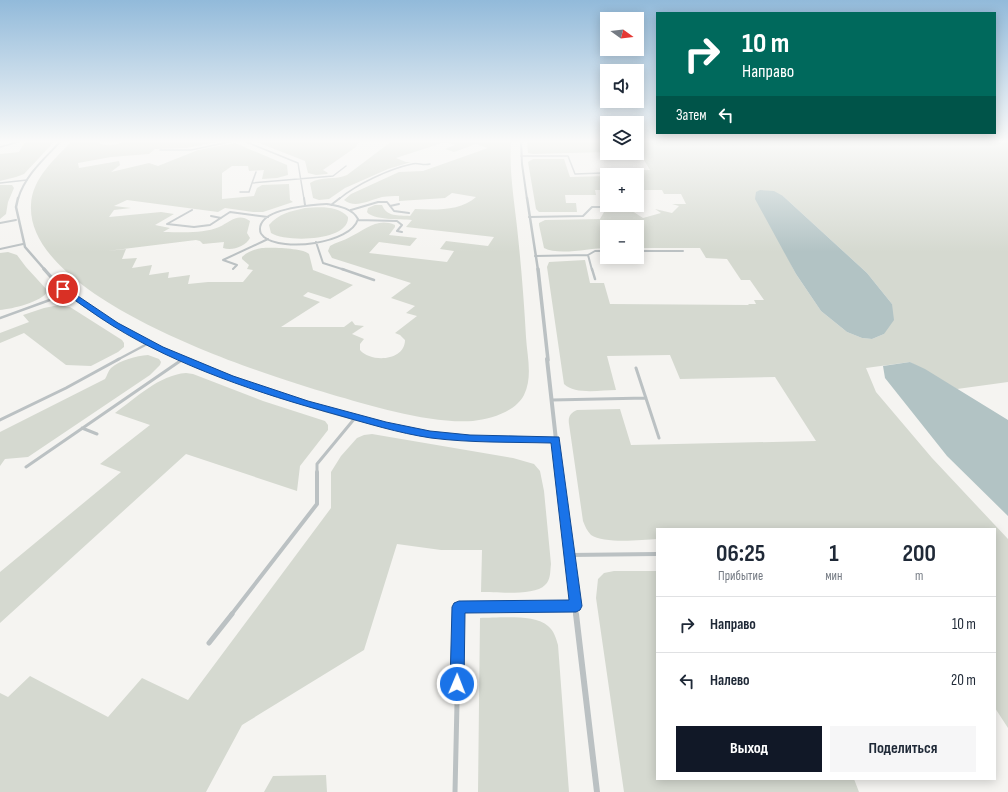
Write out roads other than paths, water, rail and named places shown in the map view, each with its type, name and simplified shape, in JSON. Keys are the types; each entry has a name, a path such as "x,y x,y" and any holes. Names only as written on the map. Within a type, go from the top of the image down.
{"street":[{"path":"524,178 535,256 597,792"},
{"path":"27,180 17,200 16,220 24,244 37,264 69,293 116,324 149,343 184,359 272,393 354,418 386,426 430,434 470,438 556,440"}],"lane":[{"path":"240,192 248,192 254,178"},
{"path":"252,183 312,178"},
{"path":"330,204 351,189 375,178"},
{"path":"301,179 305,205"},
{"path":"0,183 27,180"},
{"path":"351,210 378,202 387,202 394,211 409,213"},
{"path":"591,203 592,207"},
{"path":"330,204 351,210 357,215 358,220 355,226 340,236 316,242 289,244 268,239 262,235 259,230 260,225 269,217 281,211 305,205 330,204"},
{"path":"390,206 399,204"},
{"path":"529,217 583,216 592,207 600,207"},
{"path":"192,210 167,224 194,228 210,225 230,212 269,217"},
{"path":"211,216 221,218"},
{"path":"0,223 16,220"},
{"path":"358,220 397,221 402,225 397,231 402,232"},
{"path":"234,269 237,265 223,260 268,239"},
{"path":"316,242 323,263 374,280"},
{"path":"0,249 24,244"},
{"path":"535,256 588,255 595,251 600,251"},
{"path":"644,252 683,252"},
{"path":"588,255 595,279"},
{"path":"0,318 69,293"},
{"path":"0,420 66,388 149,343"},
{"path":"26,467 142,386 184,359"},
{"path":"636,368 659,438"},
{"path":"552,400 646,398"},
{"path":"209,643 318,504 316,464 354,418"},
{"path":"82,428 97,434"},
{"path":"569,555 656,554"},
{"path":"455,792 459,607 576,606"}]}
